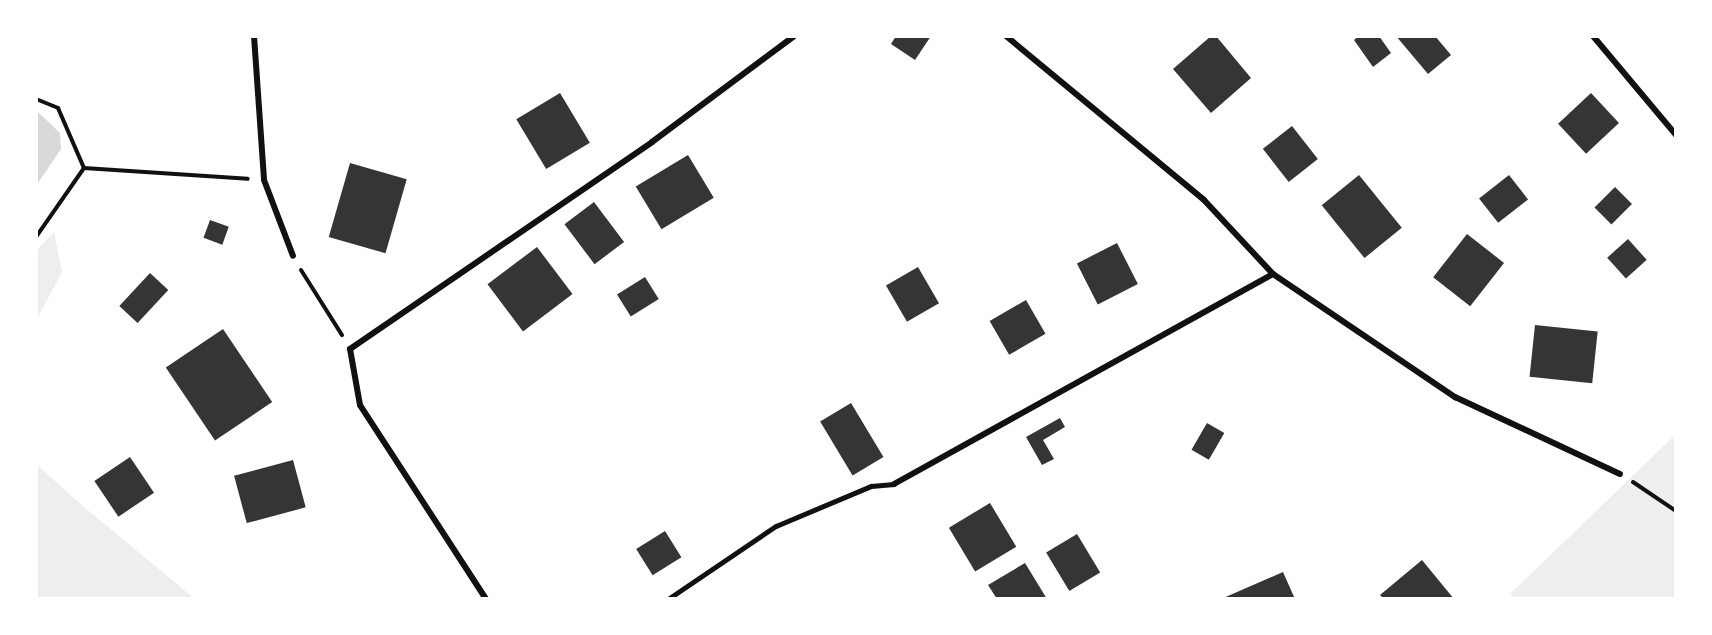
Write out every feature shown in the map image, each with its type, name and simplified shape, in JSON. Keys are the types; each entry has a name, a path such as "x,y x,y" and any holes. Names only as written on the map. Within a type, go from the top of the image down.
{"street":[{"path":"254,36 264,180 293,256"},
{"path":"486,599 360,405 350,349 652,142 794,36"},
{"path":"1006,36 1204,200 1273,274 1455,397 1620,474"},
{"path":"1593,36 1676,135"},
{"path":"894,484 1273,274"}],"lane":[{"path":"668,599 776,526 871,486 894,484"}],"path":[{"path":"36,99 58,108 84,168"},
{"path":"84,168 264,180"},
{"path":"36,237 84,168"},
{"path":"293,256 350,349"},
{"path":"1620,474 1676,511"}],"shaded area":[{"path":"36,110 60,133 61,149 36,186"},
{"path":"54,232 62,272 36,321 36,251"},
{"path":"1676,434 1676,599 1512,599 1511,593"},
{"path":"36,464 84,507 195,599 36,599"}],"building":[{"path":"896,36 931,36 915,60 891,44"},
{"path":"1211,36 1216,36 1251,78 1211,113 1173,69"},
{"path":"1359,36 1379,36 1391,53 1373,67 1354,40"},
{"path":"1396,36 1435,36 1451,55 1428,74"},
{"path":"560,93 590,143 546,169 516,119"},
{"path":"1591,93 1619,123 1586,154 1558,124"},
{"path":"1292,126 1318,159 1289,182 1263,149"},
{"path":"688,155 714,198 661,229 636,186"},
{"path":"350,163 407,179 385,253 329,237"},
{"path":"1359,175 1402,228 1364,258 1322,205"},
{"path":"1509,175 1528,199 1498,223 1479,198"},
{"path":"1615,187 1632,204 1611,224 1594,208"},
{"path":"594,202 624,242 595,264 564,224"},
{"path":"210,220 229,227 222,245 204,238"},
{"path":"1467,234 1504,263 1470,306 1433,277"},
{"path":"1628,239 1647,260 1626,279 1607,258"},
{"path":"1117,243 1138,284 1098,304 1077,263"},
{"path":"537,247 573,294 523,331 487,284"},
{"path":"918,267 939,303 907,322 886,286"},
{"path":"150,273 168,290 138,323 119,306"},
{"path":"645,277 659,299 631,317 617,294"},
{"path":"1026,300 1046,334 1009,355 990,321"},
{"path":"1535,325 1598,332 1592,383 1530,377"},
{"path":"223,329 272,402 215,441 166,368"},
{"path":"851,403 883,457 853,476 820,422"},
{"path":"1060,418 1065,427 1043,440 1054,459 1042,465 1026,437"},
{"path":"1207,423 1224,433 1209,460 1192,450"},
{"path":"130,457 154,493 118,517 94,481"},
{"path":"293,460 306,507 247,523 234,476"},
{"path":"990,503 1016,547 975,571 949,528"},
{"path":"665,531 681,557 653,575 636,549"},
{"path":"1077,534 1100,573 1069,591 1046,553"},
{"path":"1422,560 1454,599 1384,599 1380,595"},
{"path":"1025,563 1047,599 997,599 988,585"},
{"path":"1283,572 1295,599 1221,599"}]}
